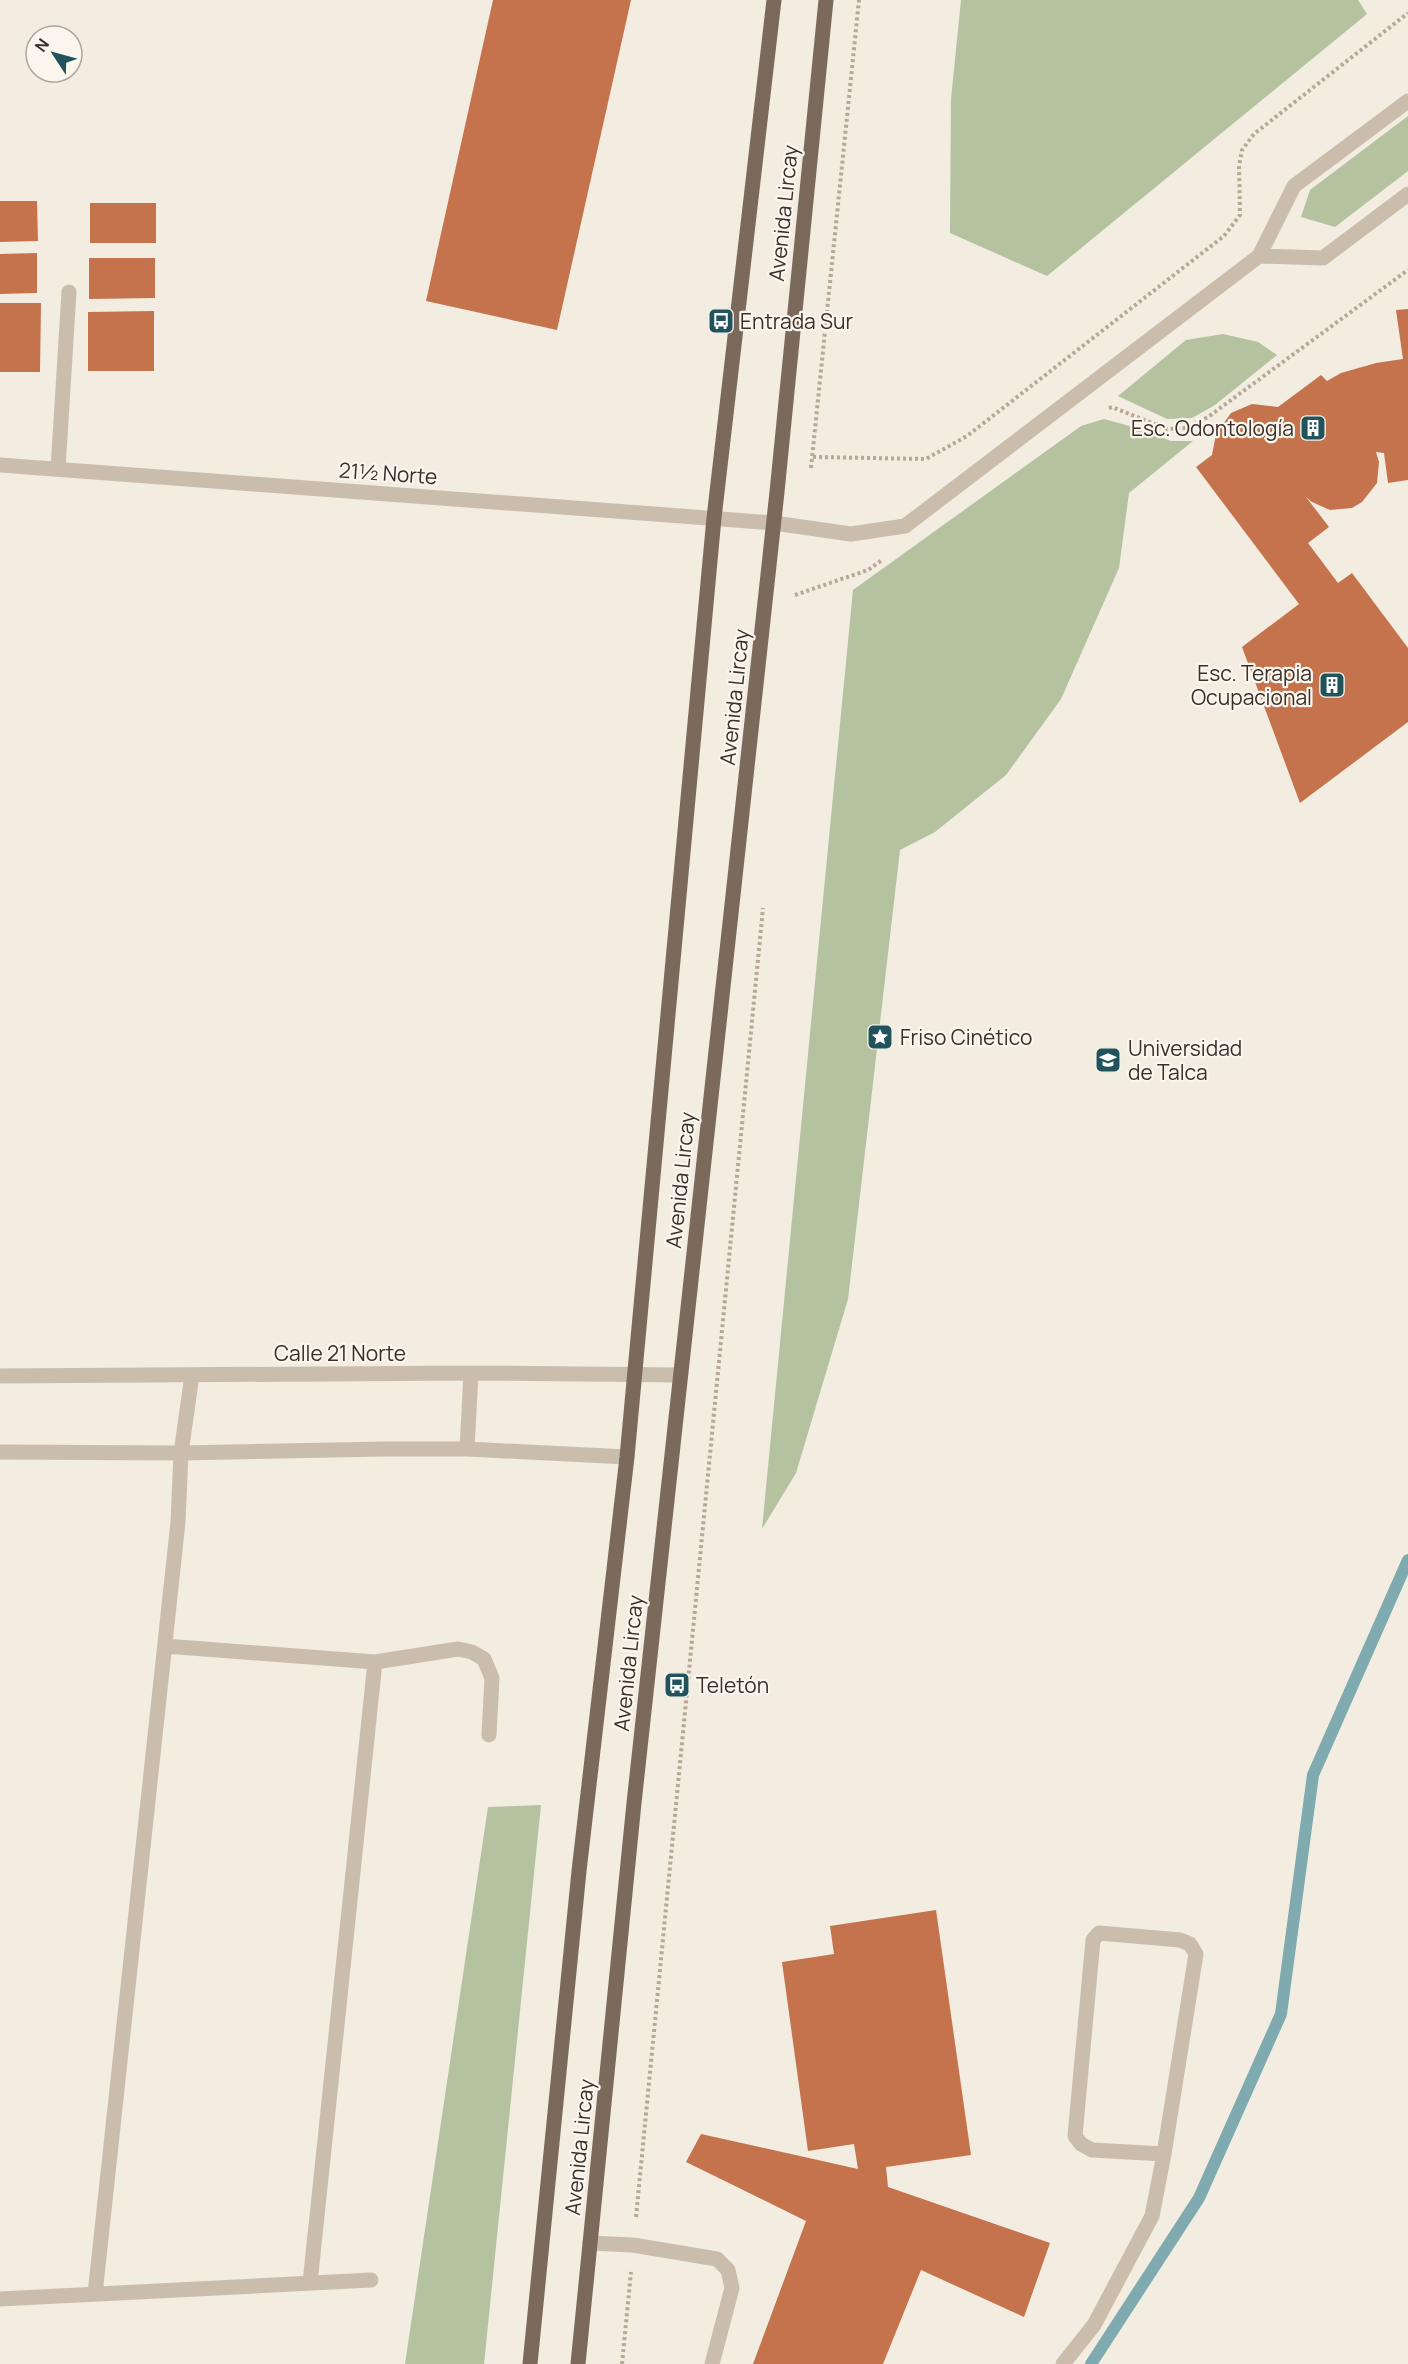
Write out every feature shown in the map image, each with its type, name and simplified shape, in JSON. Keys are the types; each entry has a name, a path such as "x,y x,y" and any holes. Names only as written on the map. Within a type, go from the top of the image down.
{"main road":[{"name":"Avenida Lircay","path":"530,2364 579,1871 627,1457 714,518 774,0"},
{"name":"Avenida Lircay","path":"578,2364 634,1803 774,523 826,0"}],"street":[{"path":"1408,101 1294,186 1259,256 1323,258 1408,194"},
{"name":"21½ Norte","path":"0,465 714,518 774,523 851,534 905,526 1259,256"},
{"path":"58,469 69,292"},
{"path":"467,1449 471,1373"},
{"name":"Calle 21 Norte","path":"0,1376 471,1373 680,1375"},
{"path":"95,2294 178,1522 181,1453 192,1375"},
{"path":"0,1452 181,1453 467,1449 627,1457"},
{"path":"165,1646 375,1662 458,1648 484,1659 492,1678 489,1735"},
{"path":"310,2283 375,1662"},
{"path":"1063,2364 1094,2325 1152,2216 1164,2154 1196,1954 1190,1944 1180,1940 1099,1933 1093,1940 1074,2136 1081,2144 1092,2150 1164,2154"},
{"path":"590,2243 633,2245 717,2259 728,2270 732,2288 712,2364"},
{"path":"0,2299 371,2280"}],"path":[{"path":"811,469 860,0"},
{"path":"813,457 926,459 967,436 1224,236 1240,214 1239,166 1242,150 1254,134 1408,12"},
{"path":"1102,409 1112,407 1167,429 1186,428 1208,417 1408,270"},
{"path":"794,595 868,570 886,557"},
{"path":"793,607 796,584"},
{"path":"622,2364 764,898"}],"green space":[{"path":"961,0 1358,0 1367,14 1047,276 950,233 951,99"},
{"path":"1408,116 1408,171 1335,227 1301,217 1310,190"},
{"path":"1223,334 1258,342 1277,355 1215,405 1192,418 1167,419 1118,396 1186,340"},
{"path":"1104,419 1171,441 1193,441 1129,493 1119,568 1061,699 1006,775 935,832 900,850 848,1299 796,1473 762,1529 853,590 1081,426"},
{"path":"541,1805 484,2364 405,2364 488,1807"}],"building":[{"path":"493,0 631,0 557,330 426,301"},
{"path":"0,201 37,201 38,241 0,242"},
{"path":"90,203 156,203 156,243 90,243"},
{"path":"37,253 37,293 0,294 0,254"},
{"path":"89,258 155,258 155,298 89,299"},
{"path":"0,303 41,303 40,372 0,372"},
{"path":"1408,309 1408,480 1388,483 1384,453 1376,452 1379,462 1377,483 1362,502 1352,508 1330,510 1306,497 1329,527 1308,543 1338,583 1352,573 1408,648 1408,722 1300,803 1242,647 1299,604 1196,467 1212,455 1216,434 1231,413 1252,404 1278,407 1321,375 1327,381 1341,373 1376,363 1403,359 1396,310"},
{"path":"154,311 154,371 88,371 88,312"},
{"path":"936,1910 971,2155 886,2167 888,2187 1050,2243 1024,2317 921,2270 883,2364 753,2364 806,2221 686,2162 701,2134 858,2169 854,2144 808,2151 782,1962 834,1954 830,1926"}],"waterway":[{"path":"1091,2364 1199,2198 1281,2014 1313,1775 1408,1560"}],"place":[{"name":"Entrada Sur","path":"721,321"},
{"name":"Esc. Odontología","path":"1313,428"},
{"name":"Esc. Terapia Ocupacional","path":"1332,685"},
{"name":"Friso Cinético","path":"880,1037"},
{"name":"Universidad de Talca","path":"1108,1060"},
{"name":"Teletón","path":"677,1685"}]}
